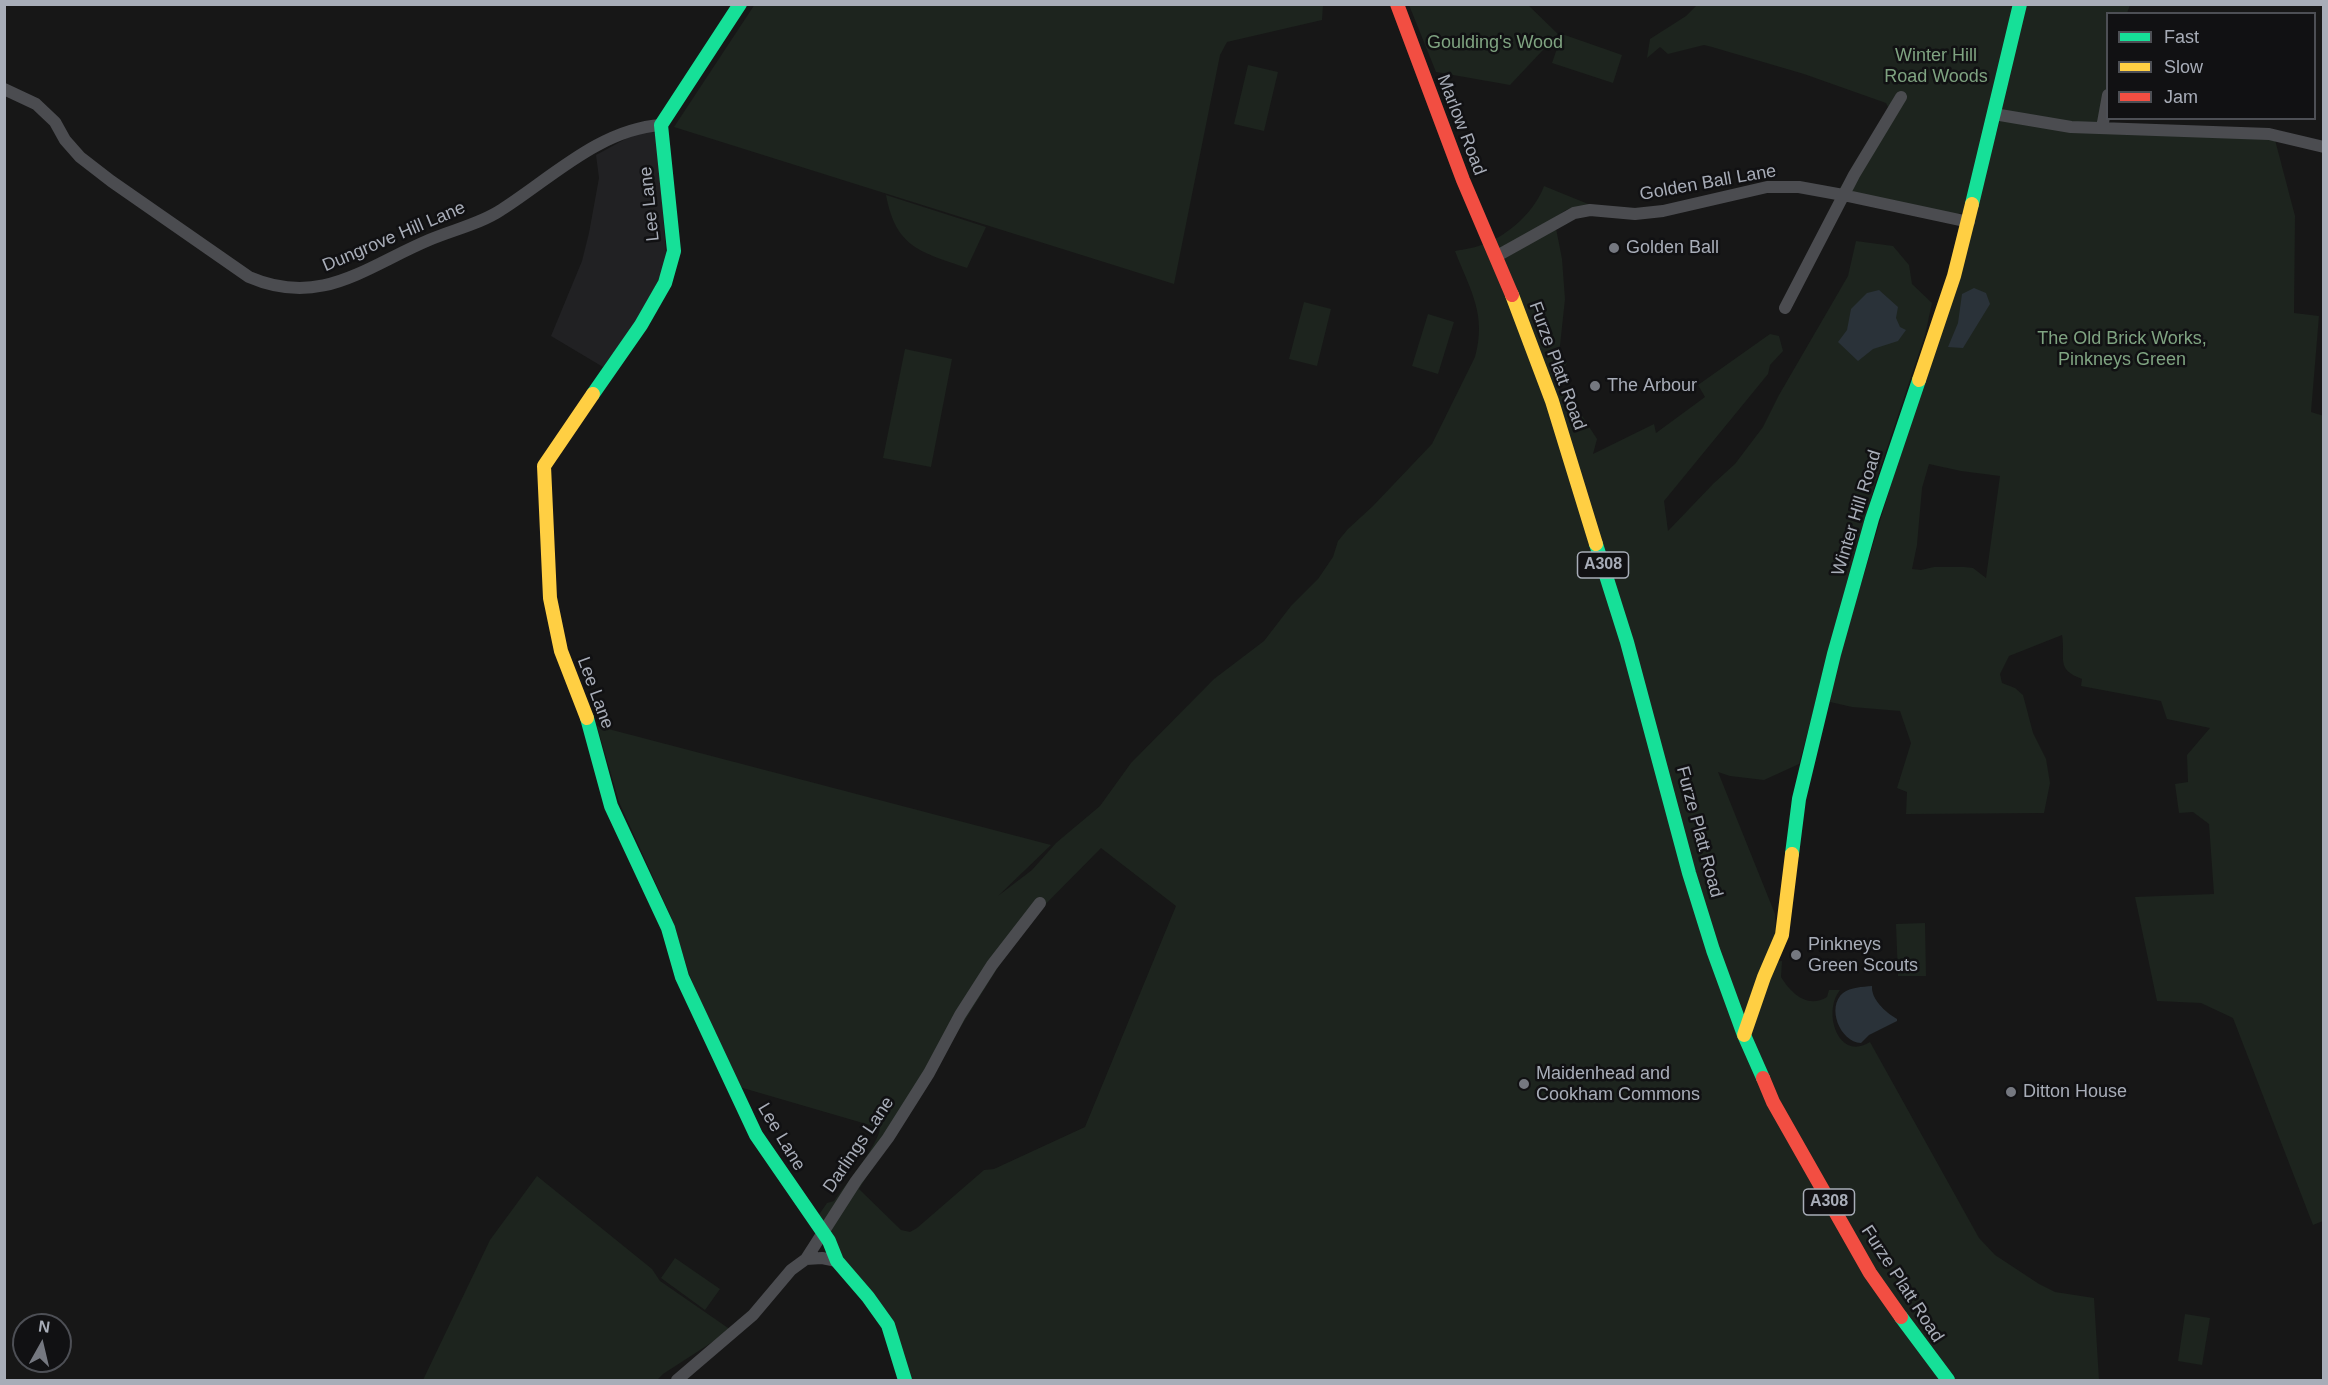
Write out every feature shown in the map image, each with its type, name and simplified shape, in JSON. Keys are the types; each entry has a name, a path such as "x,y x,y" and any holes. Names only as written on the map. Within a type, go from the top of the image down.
{"street":[{"path":"661,125 718,34 740,4"},
{"name":"Marlow Road","path":"1397,4 1462,180 1497,256"},
{"name":"Winter Hill Road","path":"1744,1035 1764,977 1782,935 1799,799 1834,654 1872,519 1941,320 1969,222 2020,4"},
{"name":"Dungrove Hill Lane","path":"4,89 36,104 55,122 65,140 80,157 111,181 249,277 267,285 284,288 304,289 322,286 360,273 427,240 498,212 587,150 628,132 646,126 661,125"},
{"path":"1785,308 1844,195 1901,97"},
{"path":"2102,129 2106,106"},
{"path":"1994,114 2071,127 2102,129 2191,124 2269,134 2324,147"},
{"name":"Lee Lane","path":"661,125 674,251 665,283 642,325 544,466 550,598 561,651 588,721 611,806 668,928 682,977 756,1135 828,1241 837,1261 868,1297 888,1325 905,1380"},
{"name":"Golden Ball Lane","path":"1497,256 1574,213 1590,210 1635,214 1663,211 1767,187 1799,187 1969,222"},
{"name":"Furze Platt Road","path":"1497,256 1572,462 1659,755 1689,873 1713,950 1744,1035 1773,1102 1870,1273 1948,1380"},
{"name":"Darlings Lane","path":"677,1380 753,1315 791,1270 806,1259 856,1181 888,1138 992,965 1040,903"},
{"path":"806,1259 822,1258 837,1261"}],"shaded area":[{"path":"642,130 657,133 666,253 662,273 636,323 603,367 551,336 582,261 589,233 599,178 596,155"},
{"path":"1974,288 1986,293 1990,304 1963,348 1948,347 1958,323 1962,294"},
{"path":"1879,290 1898,307 1896,318 1900,327 1906,330 1898,341 1873,349 1858,361 1838,342 1847,330 1851,309 1867,293"},
{"path":"1872,986 1876,1000 1897,1021 1869,1035 1861,1043 1847,1037 1842,1030 1838,1023 1836,1007 1843,993"}],"green space":[{"path":"755,4 1323,5 1322,20 1227,42 1220,55 1174,284 674,127"},
{"name":"Goulding's Wood","path":"1409,5 1528,5 1558,34 1510,85 1436,72"},
{"name":"Winter Hill Road Woods","path":"1697,5 2130,5 2127,12 2106,12 2106,113 2103,127 2000,119 1963,212 1956,215 1855,194 1840,188 1890,111 1886,103 1804,74 1704,45 1668,54 1660,47 1647,58 1650,39 1686,16"},
{"path":"1562,34 1622,55 1613,83 1552,63"},
{"path":"1248,65 1278,72 1264,131 1234,124"},
{"name":"The Old Brick Works, Pinkneys Green","path":"2000,121 2274,136 2295,216 2294,313 2319,316 2311,412 2324,416 2323,1221 2313,1225 2233,1018 2201,1003 2157,1001 2135,897 2214,894 2209,824 2193,812 2179,813 2175,784 2188,782 2187,755 2210,728 2167,719 2161,701 2081,686 2082,679 2068,671 2063,662 2062,635 2009,656 2000,674 2002,683 2015,688 2023,695 2033,733 2046,759 2050,783 2044,813 1906,814 1907,792 1897,788 1911,743 1900,711 1852,707 1826,701","holes":["1929,464 2000,476 1986,578 1973,568 1912,569 1917,545 1922,488"]},
{"path":"1544,186 1593,206 1566,210 1554,218 1562,259 1565,299 1559,355 1567,363 1559,376 1558,388 1577,408 1597,439 1593,454 1654,424 1656,433 1705,397 1698,385 1770,334 1779,336 1783,351 1770,365 1768,374 1664,501 1668,531 1735,464 1763,427 1848,276 1856,241 1893,246 1909,265 1912,284 1932,303 1925,335 1875,484 1799,764 1764,780 1730,776 1718,772 1775,914 1776,933 1765,963 1782,961 1781,977 1800,998 1820,1000 1827,997 1829,990 1840,990 1833,1010 1836,1032 1849,1045 1859,1046 1870,1042 1979,1238 1995,1255 2055,1292 2094,1298 2099,1380 909,1380 898,1347 816,1219 827,1203 834,1201 861,1164 874,1144 880,1128 736,1086 689,974 671,917 619,802 597,726 1051,845 998,896 1032,870 1056,843 1100,806 1131,763 1214,679 1264,641 1291,606 1318,579 1333,557 1338,541 1348,529 1432,444 1475,357 1478,342 1479,328 1475,302 1455,251 1481,245 1503,235 1528,213","holes":["1101,848 1176,906 1085,1127 994,1169 984,1170 917,1228 910,1232 901,1230 859,1189 1024,926"]},
{"path":"886,195 986,227 967,268 924,252 904,238 891,213"},
{"path":"1304,302 1331,309 1317,366 1289,359"},
{"path":"1428,314 1454,322 1438,374 1412,366"},
{"path":"905,349 952,359 931,467 883,458"},
{"path":"1925,923 1926,976 1898,976 1896,924"},
{"path":"537,1176 652,1269 660,1281 731,1330 657,1380 423,1380 490,1240"},
{"path":"675,1258 720,1289 705,1310 661,1278"},
{"path":"2185,1314 2210,1318 2202,1365 2178,1361"}],"traffic: fast":[{"path":"593,394 641,325 665,283 674,251 661,125 740,4"},
{"path":"1972,204 2020,4"},
{"path":"1792,854 1799,799 1834,654 1872,519 1919,380"},
{"path":"1596,544 1627,642 1689,873 1713,950 1744,1035 1763,1078"},
{"path":"587,718 611,806 668,928 682,977 756,1135 829,1241 837,1261 868,1297 888,1325 905,1380"},
{"path":"1901,1317 1948,1380"}],"traffic: slow":[{"path":"1919,380 1954,276 1972,204"},
{"path":"1512,295 1552,401 1596,544"},
{"path":"587,718 561,651 550,598 544,466 593,394"},
{"path":"1744,1035 1764,977 1782,935 1792,854"}],"traffic: jam":[{"path":"1397,4 1463,180 1512,295"},
{"path":"1763,1078 1773,1102 1870,1273 1901,1317"}],"place":[{"name":"Golden Ball","path":"1614,248"},
{"name":"The Arbour","path":"1595,386"},
{"name":"Pinkneys Green Scouts","path":"1796,955"},
{"name":"Maidenhead and Cookham Commons","path":"1524,1084"},
{"name":"Ditton House","path":"2011,1092"}]}
